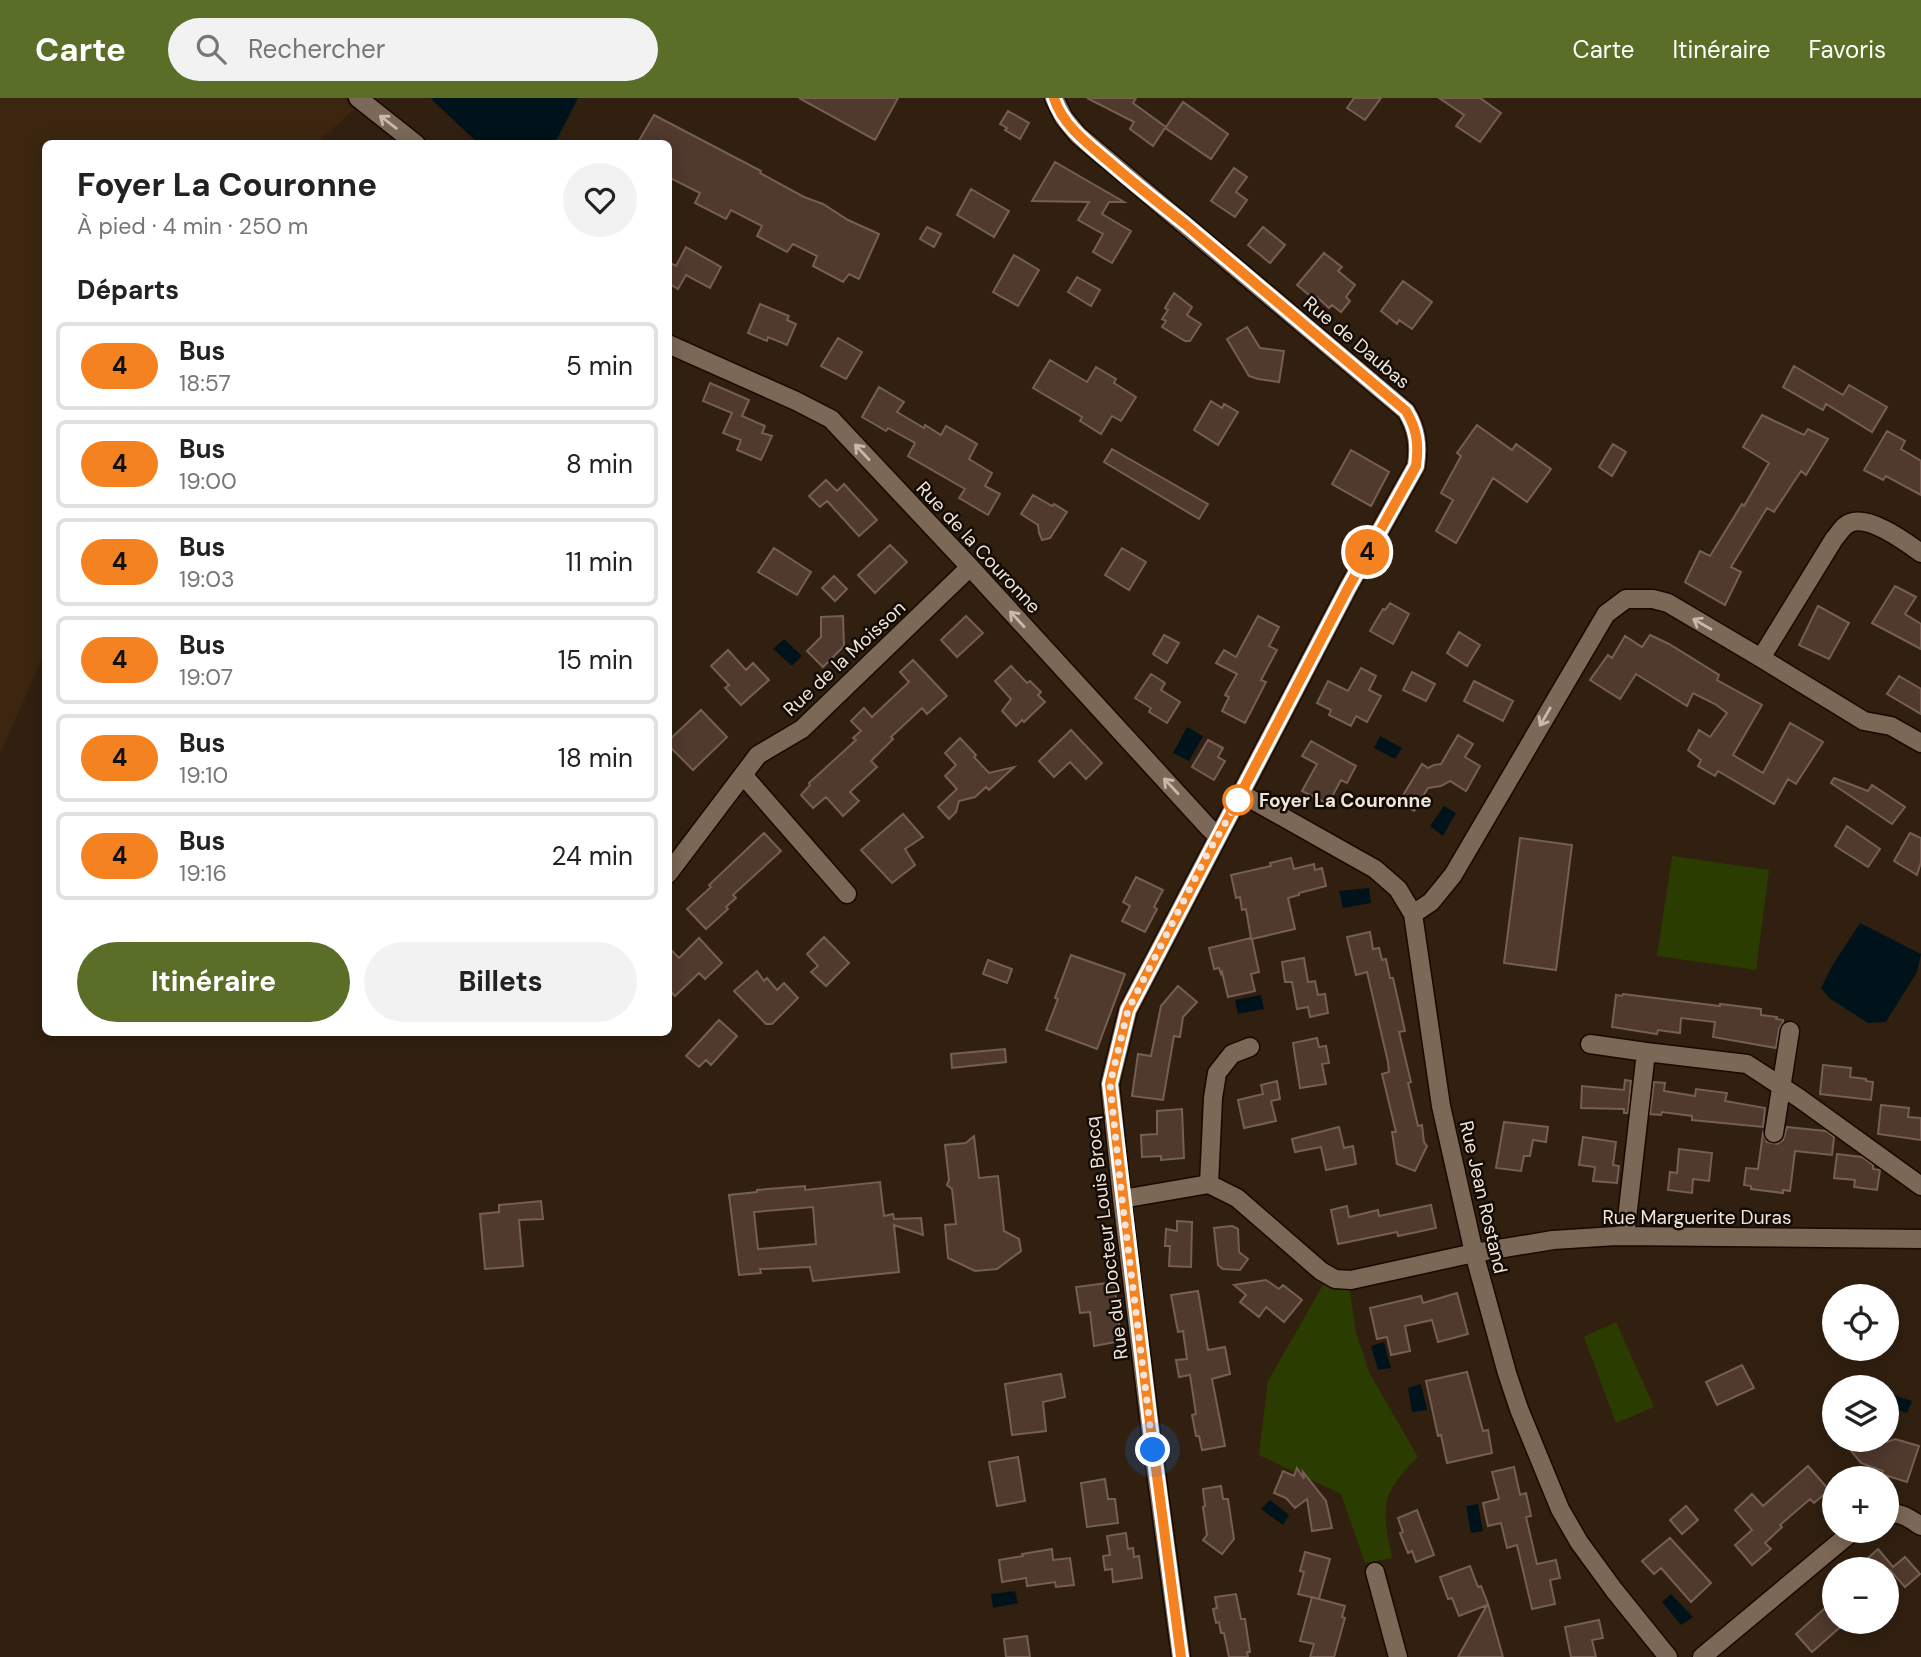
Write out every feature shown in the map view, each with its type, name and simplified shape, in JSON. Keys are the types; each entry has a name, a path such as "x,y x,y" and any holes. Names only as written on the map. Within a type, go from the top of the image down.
{"street":[{"path":"358,98 411,140"},
{"name":"Rue de Daubas","path":"1054,98 1064,118 1078,135 1406,411 1414,423 1417,435 1416,466 1348,588 1218,836"},
{"name":"Rue de la Couronne","path":"672,346 831,419 1218,836"},
{"path":"1761,658 1846,524 1853,522 1880,527 1900,537 1921,553"},
{"name":"Rue de la Moisson","path":"672,869 758,755 802,729 970,567"},
{"path":"1413,914 1431,902 1453,875 1606,614 1626,599 1642,598 1668,603 1864,721 1891,726 1921,743"},
{"path":"743,775 847,894"},
{"name":"Rue Jean Rostand","path":"1242,794 1375,869 1398,889 1413,914 1441,1106 1474,1253 1519,1409 1560,1509 1579,1542 1668,1657"},
{"name":"Rue du Docteur Louis Brocq","path":"1181,1657 1122,1199 1110,1084 1128,1010 1218,836"},
{"path":"1774,1133 1790,1031"},
{"path":"1590,1044 1747,1063 1921,1186"},
{"path":"1122,1199 1209,1184 1216,1073 1232,1054 1250,1047"},
{"path":"1625,1236 1646,1052"},
{"name":"Rue Marguerite Duras","path":"1209,1184 1237,1198 1321,1271 1335,1279 1351,1280 1474,1253 1553,1240 1625,1236 1921,1240"},
{"path":"1899,1514 1921,1526"},
{"path":"1702,1657 1839,1543"},
{"path":"1375,1572 1398,1657"}],"shaded area":[{"path":"0,98 344,98 353,110 320,140 42,140 42,659 0,754"},
{"path":"578,98 557,140 475,140 431,99"},
{"path":"784,639 802,656 792,666 773,649"},
{"path":"1187,727 1203,736 1189,761 1173,753"},
{"path":"1380,736 1402,748 1395,759 1374,748"},
{"path":"1444,806 1456,813 1443,836 1430,826"},
{"path":"1369,888 1371,903 1343,908 1339,891"},
{"path":"1860,923 1921,954 1917,972 1886,1022 1868,1023 1829,998 1821,988"},
{"path":"1261,995 1264,1009 1238,1014 1235,1000"},
{"path":"1384,1342 1391,1368 1378,1370 1371,1346"},
{"path":"1421,1384 1427,1410 1412,1412 1408,1388"},
{"path":"1899,1397 1912,1401 1907,1413 1899,1410"},
{"path":"1270,1500 1289,1515 1283,1525 1261,1509"},
{"path":"1478,1504 1483,1531 1471,1533 1466,1506"},
{"path":"1015,1591 1018,1603 993,1608 991,1594"},
{"path":"1671,1594 1693,1617 1681,1625 1662,1602"}],"green space":[{"path":"1672,856 1769,870 1756,970 1657,956"},
{"path":"1323,1285 1350,1291 1356,1333 1370,1374 1418,1457 1390,1491 1386,1504 1392,1558 1365,1563 1341,1494 1259,1455 1268,1381"},
{"path":"1616,1322 1654,1407 1616,1423 1584,1337"}],"building":[{"path":"799,98 898,98 875,140"},
{"path":"1087,98 1136,98 1133,103 1166,127 1183,102 1228,134 1211,159 1165,128 1153,146 1130,129 1134,122"},
{"path":"1354,98 1381,98 1365,120 1347,108"},
{"path":"1439,98 1480,98 1501,113 1480,142 1456,126 1464,115"},
{"path":"1008,111 1029,123 1020,139 1000,124"},
{"path":"654,115 761,171 760,173 804,197 823,204 848,220 879,234 859,279 849,274 843,282 813,266 817,256 793,244 787,252 757,236 762,226 731,210 726,219 695,203 700,193 672,179 672,140 639,140"},
{"path":"1055,162 1124,202 1109,202 1102,214 1131,231 1112,263 1093,252 1103,234 1078,220 1089,202 1032,201"},
{"path":"1234,168 1247,177 1236,192 1247,200 1235,217 1211,201"},
{"path":"971,189 1009,211 994,237 957,215"},
{"path":"927,227 941,234 934,247 920,239"},
{"path":"1263,227 1285,245 1270,263 1248,245"},
{"path":"686,247 721,267 710,288 686,275 678,289 672,285 672,264 676,266"},
{"path":"1324,253 1342,267 1338,271 1355,285 1346,297 1350,301 1341,312 1332,305 1329,308 1317,297 1315,300 1297,285"},
{"path":"1014,255 1039,270 1018,306 993,292"},
{"path":"1077,277 1100,290 1091,306 1068,292"},
{"path":"1403,281 1432,302 1412,329 1399,320 1397,324 1381,311"},
{"path":"1174,293 1192,307 1187,315 1201,324 1190,341 1185,341 1162,327 1166,321 1162,319 1168,310 1165,308"},
{"path":"760,304 789,316 787,320 796,324 787,345 748,333"},
{"path":"1247,327 1260,348 1284,351 1279,382 1249,376 1227,339"},
{"path":"838,338 862,352 846,379 821,366"},
{"path":"1050,360 1087,382 1096,367 1116,379 1114,383 1136,397 1121,421 1112,416 1101,434 1080,421 1082,417 1033,388"},
{"path":"1794,366 1843,395 1849,385 1887,407 1872,432 1826,404 1823,410 1783,387"},
{"path":"710,383 749,400 742,416 765,426 762,433 772,436 761,460 737,450 741,440 723,433 732,413 703,401"},
{"path":"879,387 904,402 897,412 924,428 925,425 941,435 946,426 977,444 969,459 992,473 985,486 1000,494 988,515 959,498 965,489 908,456 915,443 862,417"},
{"path":"1211,401 1222,408 1224,404 1238,412 1218,445 1194,430"},
{"path":"1762,415 1804,435 1808,429 1828,439 1806,475 1801,471 1774,512 1767,508 1731,567 1741,572 1725,605 1685,582 1700,551 1710,556 1769,463 1743,447"},
{"path":"1477,425 1512,450 1516,444 1551,469 1527,502 1493,478 1456,543 1436,531 1453,500 1441,493 1461,456 1457,453"},
{"path":"1887,431 1905,441 1901,449 1921,461 1921,495 1886,476 1883,480 1864,470"},
{"path":"1613,444 1626,452 1612,476 1599,467"},
{"path":"1112,449 1208,504 1199,519 1104,462"},
{"path":"1351,450 1389,472 1371,506 1332,484"},
{"path":"826,480 837,491 844,484 877,520 859,536 827,501 820,507 809,496"},
{"path":"1033,495 1067,512 1050,538 1042,540 1038,525 1021,514"},
{"path":"890,545 907,562 875,593 858,575"},
{"path":"774,548 811,572 797,595 758,572"},
{"path":"1122,548 1146,562 1129,590 1105,575"},
{"path":"834,576 847,589 835,601 822,588"},
{"path":"1895,586 1916,597 1905,614 1921,624 1921,649 1872,623"},
{"path":"1390,603 1409,614 1393,644 1370,631 1383,609"},
{"path":"1818,606 1849,623 1829,659 1799,645"},
{"path":"843,616 844,646 823,667 807,651 821,637 821,617"},
{"path":"966,616 983,633 957,657 941,640"},
{"path":"1258,616 1279,627 1269,646 1277,650 1261,680 1266,682 1245,723 1222,711 1229,697 1225,695 1237,674 1216,663 1224,650 1236,657"},
{"path":"1459,632 1480,645 1467,666 1447,653"},
{"path":"1164,635 1179,643 1167,663 1153,654"},
{"path":"1650,635 1719,675 1717,680 1762,705 1733,755 1763,773 1790,723 1823,742 1796,784 1788,779 1774,804 1718,771 1715,776 1698,766 1701,760 1688,750 1699,730 1710,737 1727,713 1715,704 1693,693 1687,706 1636,674 1620,699 1590,680 1608,655 1612,658 1625,636 1642,647"},
{"path":"728,650 746,670 753,663 769,680 741,705 725,688 729,685 711,666"},
{"path":"913,660 947,696 927,714 922,708 891,737 893,739 871,761 877,767 850,792 859,801 843,816 826,797 813,808 801,795 809,783 856,740 853,738 861,731 851,721 864,708 872,717 909,682 900,672"},
{"path":"1011,666 1027,683 1030,681 1041,692 1038,695 1045,702 1016,726 1002,711 1011,699 995,681"},
{"path":"1361,668 1376,676 1369,690 1381,696 1367,722 1356,716 1351,726 1329,715 1331,710 1317,703 1328,681 1348,691"},
{"path":"1412,672 1435,684 1426,701 1403,690"},
{"path":"1151,674 1165,683 1161,690 1180,702 1167,723 1149,712 1151,708 1135,698"},
{"path":"1899,676 1921,689 1921,714 1887,694"},
{"path":"1474,681 1513,701 1503,721 1464,701"},
{"path":"701,710 727,737 693,770 672,749 672,737"},
{"path":"1071,730 1102,763 1086,779 1070,762 1054,777 1039,761"},
{"path":"1458,735 1473,744 1465,757 1480,766 1466,791 1450,781 1428,788 1414,811 1399,802 1422,764 1428,768 1441,764"},
{"path":"960,738 989,773 1014,767 989,790 986,787 975,797 959,801 956,812 949,819 938,807 957,789 945,776 956,765 945,753"},
{"path":"1208,740 1223,748 1218,757 1225,761 1214,780 1192,767"},
{"path":"1311,741 1356,766 1347,783 1341,780 1328,804 1302,791 1317,764 1302,756"},
{"path":"1834,778 1868,791 1872,785 1905,807 1892,824 1831,783"},
{"path":"903,814 923,837 905,849 915,865 892,883 861,850"},
{"path":"1847,826 1880,849 1868,867 1835,846"},
{"path":"764,833 781,851 733,895 736,898 726,907 728,909 706,929 687,909"},
{"path":"1910,833 1921,838 1921,862 1917,875 1894,861"},
{"path":"1520,838 1572,845 1556,970 1504,963"},
{"path":"1291,858 1294,869 1314,864 1315,870 1322,868 1326,886 1288,898 1295,929 1252,939 1259,972 1251,974 1255,991 1228,997 1222,972 1221,974 1219,968 1214,969 1209,948 1251,938 1246,909 1242,910 1240,897 1236,898 1231,875 1271,866 1270,863"},
{"path":"1136,877 1163,890 1145,932 1122,921 1130,906 1123,902"},
{"path":"1370,932 1373,949 1379,948 1382,960 1386,959 1390,978 1393,978 1405,1031 1399,1032 1411,1082 1408,1083 1418,1126 1422,1125 1427,1146 1415,1171 1397,1164 1392,1132 1396,1132 1382,1074 1389,1072 1388,1062 1367,972 1356,975 1347,937"},
{"path":"824,937 849,963 826,986 811,972 818,966 807,954"},
{"path":"699,938 722,963 705,979 699,973 675,996 672,993 672,951 679,958"},
{"path":"1071,955 1125,974 1097,1049 1046,1030"},
{"path":"1304,958 1308,982 1315,981 1318,995 1325,994 1328,1013 1310,1017 1308,1007 1297,1009 1292,982 1285,982 1282,962"},
{"path":"988,960 1012,969 1007,983 983,974"},
{"path":"757,971 764,981 767,978 777,990 784,983 798,998 772,1024 766,1024 734,991"},
{"path":"1178,986 1197,1002 1183,1017 1180,1037 1174,1036 1163,1100 1132,1096 1138,1054 1151,1056 1161,1006"},
{"path":"1616,995 1761,1009 1761,1015 1777,1017 1776,1019 1783,1022 1776,1048 1713,1037 1715,1022 1681,1018 1680,1033 1658,1030 1657,1034 1612,1027"},
{"path":"719,1020 737,1036 711,1065 706,1060 699,1067 686,1056"},
{"path":"1317,1038 1319,1047 1326,1046 1329,1063 1322,1064 1326,1084 1300,1088 1293,1043"},
{"path":"1005,1049 1006,1062 952,1068 951,1054"},
{"path":"1823,1065 1851,1068 1850,1077 1873,1082 1871,1100 1820,1094"},
{"path":"1625,1080 1631,1081 1628,1113 1624,1113 1624,1109 1581,1108 1582,1086 1624,1090"},
{"path":"1277,1081 1280,1099 1271,1101 1276,1121 1244,1128 1238,1100 1263,1094 1261,1085"},
{"path":"1654,1082 1665,1083 1664,1091 1695,1096 1696,1089 1727,1093 1725,1101 1765,1108 1763,1127 1692,1120 1692,1116 1662,1112 1661,1115 1650,1114"},
{"path":"1881,1105 1909,1108 1908,1117 1921,1118 1921,1140 1878,1134"},
{"path":"1182,1109 1184,1158 1161,1160 1161,1156 1142,1157 1141,1135 1157,1134 1157,1111"},
{"path":"1504,1122 1548,1127 1546,1142 1533,1140 1530,1156 1524,1156 1521,1171 1496,1168"},
{"path":"1339,1127 1344,1148 1353,1146 1356,1164 1326,1170 1321,1147 1295,1152 1292,1139"},
{"path":"1787,1127 1826,1131 1834,1137 1832,1155 1795,1151 1790,1191 1783,1190 1783,1193 1751,1189 1751,1186 1744,1185 1746,1168 1758,1169 1763,1133 1767,1142 1777,1144 1783,1140"},
{"path":"974,1136 979,1178 998,1176 1004,1231 1019,1239 1021,1251 997,1269 975,1271 948,1258 945,1225 956,1224 952,1189 947,1185 949,1180 945,1145 966,1143"},
{"path":"1583,1137 1616,1142 1613,1165 1619,1166 1617,1183 1593,1181 1595,1167 1579,1165"},
{"path":"1679,1149 1712,1153 1709,1181 1693,1179 1692,1193 1668,1190 1670,1172 1677,1173"},
{"path":"1837,1154 1862,1157 1873,1165 1873,1169 1880,1170 1877,1190 1854,1187 1855,1180 1834,1178"},
{"path":"880,1182 884,1216 893,1214 894,1219 921,1218 923,1235 894,1225 899,1272 813,1281 810,1267 760,1269 761,1273 739,1275 729,1195 805,1186 805,1190","holes":["813,1207 816,1244 758,1249 754,1212"]},
{"path":"541,1201 543,1219 519,1220 523,1266 485,1269 480,1214 499,1212 499,1205"},
{"path":"1431,1205 1436,1228 1398,1236 1397,1232 1338,1244 1331,1210 1347,1206 1349,1217 1378,1210 1379,1216"},
{"path":"1177,1221 1192,1222 1191,1267 1169,1266 1170,1246 1165,1246 1166,1229 1177,1231"},
{"path":"1232,1226 1238,1229 1239,1252 1248,1259 1240,1270 1223,1269 1218,1265 1214,1228"},
{"path":"1266,1280 1279,1289 1283,1285 1302,1300 1284,1322 1266,1307 1259,1317 1240,1302 1246,1295 1234,1285"},
{"path":"1114,1282 1121,1341 1094,1346 1090,1312 1080,1313 1076,1287"},
{"path":"1198,1291 1208,1350 1225,1347 1230,1374 1212,1379 1225,1446 1202,1450 1192,1415 1196,1414 1190,1375 1179,1377 1176,1360 1187,1359 1183,1331 1178,1332 1171,1295"},
{"path":"1457,1293 1468,1334 1438,1342 1432,1320 1405,1326 1410,1351 1391,1355 1387,1337 1377,1339 1370,1308 1421,1296 1423,1303"},
{"path":"1742,1365 1754,1388 1717,1405 1706,1382"},
{"path":"1467,1372 1483,1431 1488,1430 1492,1453 1447,1463 1426,1381"},
{"path":"1061,1374 1065,1397 1043,1402 1046,1431 1012,1435 1005,1384"},
{"path":"1899,1440 1919,1446 1907,1482 1899,1480 1899,1466 1869,1466 1861,1463 1852,1452 1899,1452"},
{"path":"1018,1457 1025,1501 997,1506 989,1462"},
{"path":"1808,1466 1822,1482 1822,1496 1814,1503 1810,1499 1780,1525 1782,1527 1765,1543 1771,1549 1752,1565 1735,1545 1752,1530 1735,1510 1752,1494 1763,1506"},
{"path":"1514,1467 1520,1495 1526,1493 1531,1516 1526,1517 1537,1564 1556,1560 1560,1578 1550,1580 1555,1604 1532,1609 1517,1545 1507,1548 1501,1523 1488,1526 1483,1503 1499,1499 1492,1472"},
{"path":"1297,1468 1326,1501 1332,1528 1312,1531 1307,1499 1295,1508 1286,1498 1274,1493 1283,1471 1294,1476"},
{"path":"1105,1479 1108,1499 1115,1499 1118,1523 1087,1527 1081,1483"},
{"path":"1221,1486 1223,1499 1228,1499 1234,1539 1222,1554 1203,1540 1207,1535 1203,1489"},
{"path":"1686,1506 1698,1520 1682,1534 1670,1520"},
{"path":"1417,1510 1434,1555 1416,1562 1412,1551 1408,1553 1400,1533 1403,1532 1398,1518"},
{"path":"1126,1533 1128,1549 1133,1548 1134,1557 1139,1556 1142,1578 1113,1582 1112,1569 1105,1570 1103,1556 1110,1555 1107,1536"},
{"path":"1670,1538 1711,1583 1691,1602 1661,1568 1654,1574 1642,1561"},
{"path":"1052,1549 1053,1560 1070,1558 1074,1585 1056,1587 1055,1582 1027,1586 1026,1578 1002,1582 999,1560"},
{"path":"1878,1549 1885,1557 1869,1557"},
{"path":"1305,1552 1330,1559 1319,1599 1298,1594 1304,1572 1300,1571"},
{"path":"1905,1557 1920,1574 1905,1587 1899,1580 1899,1562"},
{"path":"1470,1566 1488,1604 1503,1657 1458,1657 1487,1605 1459,1616 1452,1598 1448,1599 1440,1577"},
{"path":"1236,1594 1241,1619 1245,1619 1250,1652 1247,1652 1248,1657 1229,1657 1224,1633 1221,1633 1219,1622 1216,1623 1213,1609 1217,1608 1215,1597"},
{"path":"1312,1597 1345,1606 1342,1617 1345,1618 1334,1657 1310,1657 1314,1644 1300,1641"},
{"path":"1822,1611 1822,1634 1832,1634 1812,1652 1796,1634"},
{"path":"1599,1620 1603,1638 1592,1640 1596,1657 1571,1657 1565,1627"},
{"path":"1027,1636 1030,1657 1006,1657 1004,1639"}],"bus line":[{"name":"4","path":"1054,98 1064,118 1078,135 1406,411 1414,423 1417,435 1416,466 1348,588 1128,1010 1110,1084 1122,1199 1181,1657"}],"place":[{"name":"Foyer La Couronne","path":"1238,800"}],"route":[{"path":"1153,1450 1110,1084 1128,1010 1208,853 1242,794 1238,800"}]}
